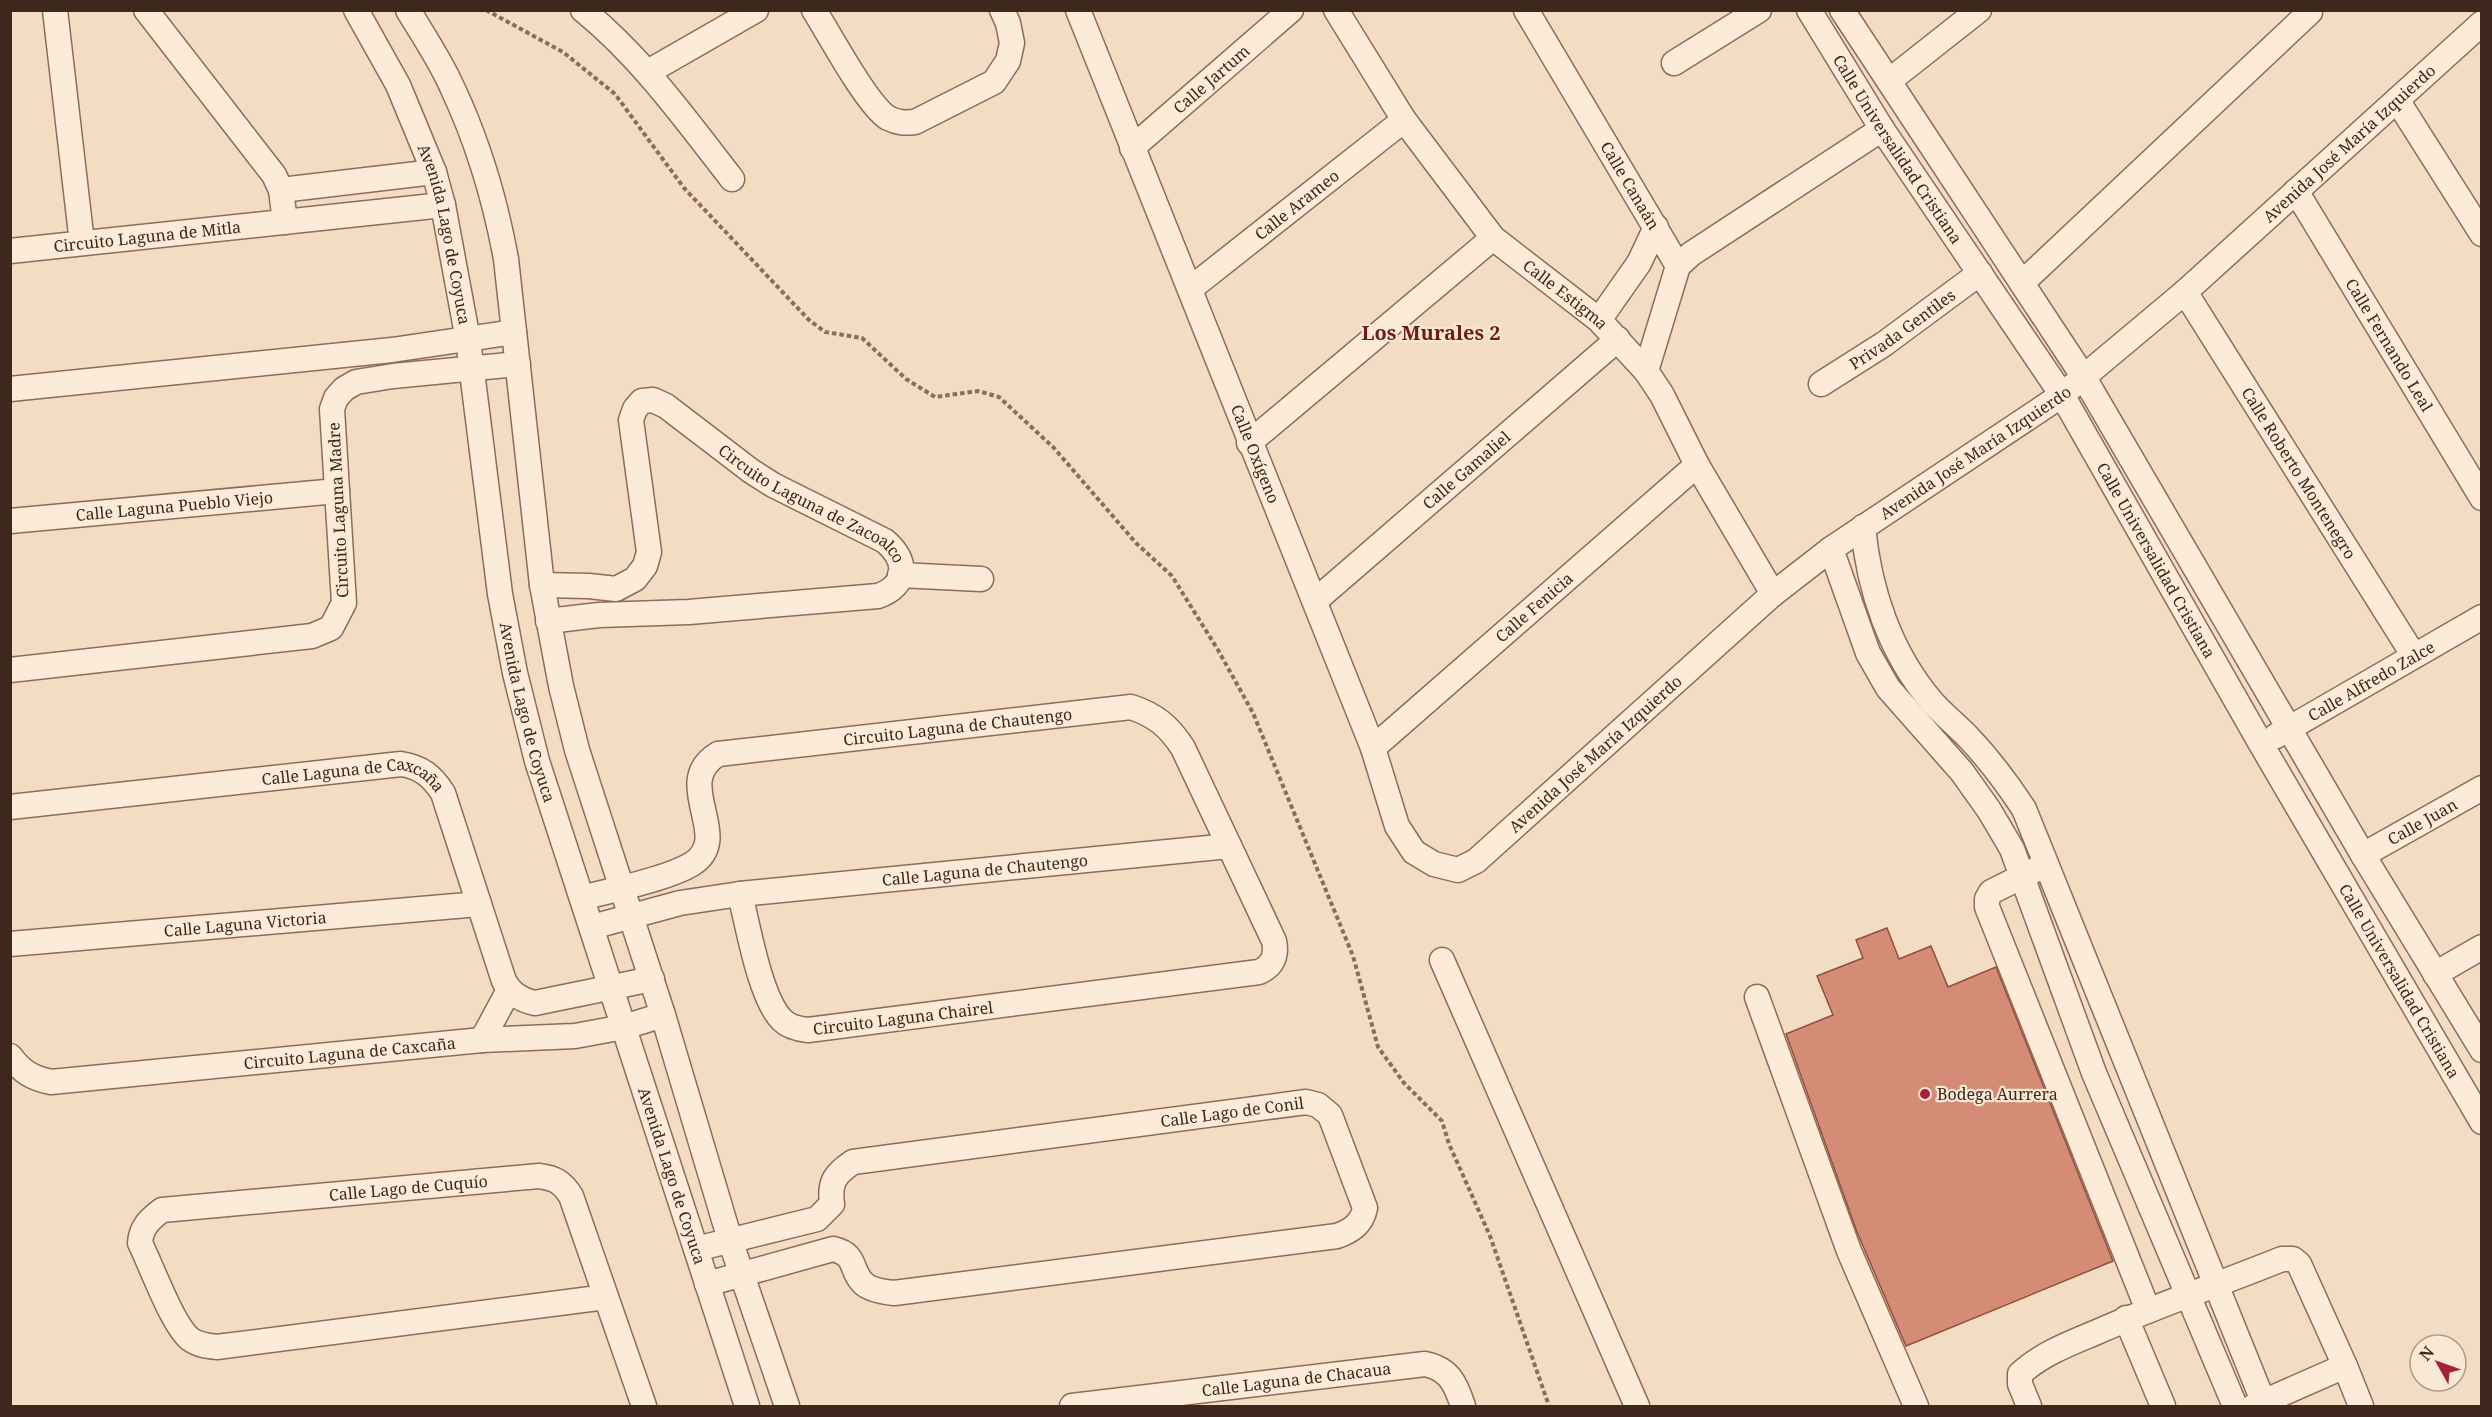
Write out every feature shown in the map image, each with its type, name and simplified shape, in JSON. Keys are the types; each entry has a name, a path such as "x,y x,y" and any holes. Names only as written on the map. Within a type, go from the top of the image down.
{"street":[{"path":"55,10 81,243"},
{"path":"146,10 268,165 281,190 285,222"},
{"name":"Avenida Lago de Coyuca","path":"356,10 398,85 434,172 443,205 468,340 500,594 515,673 537,761 747,1407"},
{"path":"408,10 451,85 478,147 498,215 506,259 542,585 577,750 652,979 730,1240 787,1407"},
{"path":"583,10 648,72 732,178"},
{"path":"648,72 756,10"},
{"path":"814,10 873,105 887,117 901,123 915,122 994,82 1008,60 1012,43 1008,23 1002,10"},
{"name":"Calle Oxígeno","path":"1078,10 1249,443 1373,748 1397,826 1414,852 1434,864 1458,870"},
{"name":"Calle Jartum","path":"1132,148 1291,10"},
{"name":"Calle Estigma","path":"1336,10 1404,120 1493,238 1599,320 1646,371 1662,395 1697,465 1773,594"},
{"name":"Calle Canaán","path":"1526,10 1678,266"},
{"path":"1674,63 1759,10"},
{"name":"Calle Universalidad Cristiana","path":"1809,10 1882,129 2062,395 2261,744 2480,1115"},
{"name":"Calle Universalidad Cristiana","path":"1842,10 2084,376 2363,855 2481,1050"},
{"path":"1888,81 1978,10"},
{"path":"2022,283 2310,12"},
{"name":"Avenida José María Izquierdo","path":"1458,870 1476,861 1773,594 1863,526 2062,395 2185,292 2481,23"},
{"path":"2397,100 2481,234"},
{"name":"Calle Arameo","path":"1190,289 1404,120"},
{"path":"1646,371 1678,266 1691,254 1882,129"},
{"path":"281,190 434,172"},
{"name":"Calle Fernando Leal","path":"2296,191 2481,498"},
{"name":"Circuito Laguna de Mitla","path":"10,250 443,205"},
{"path":"1599,320 1639,262 1656,227"},
{"path":"1249,443 1493,238"},
{"name":"Privada Gentiles","path":"1821,384 1884,344 1980,273"},
{"name":"Calle Roberto Montenegro","path":"2185,292 2414,656"},
{"path":"10,389 468,340 514,332"},
{"name":"Calle Gamaliel","path":"1315,602 1618,339"},
{"name":"Circuito Laguna Madre","path":"10,670 312,636 331,628 344,603 332,409 336,398 344,389 356,382 393,376 518,364"},
{"name":"Circuito Laguna de Zacoalco","path":"542,585 616,589 628,585 645,566 649,552 631,420 635,409 642,401 653,400 666,406 751,471 773,485 885,541 897,552 901,564 900,575 894,586 878,596 689,612 599,615 548,621"},
{"name":"Calle Fenicia","path":"1373,748 1697,465"},
{"name":"Calle Laguna Pueblo Viejo","path":"10,521 337,491"},
{"path":"1863,526 1866,559 1873,589 1888,630 1907,669 1932,702 1998,771 2024,809 2215,1283 2261,1405 2344,1366"},
{"path":"1831,549 1868,652 1888,688 1962,772 1983,800 2012,849 2094,1073 2235,1407"},
{"path":"900,575 981,579"},
{"name":"Calle Alfredo Zalce","path":"2261,744 2481,617"},
{"name":"Circuito Laguna de Chautengo","path":"582,898 675,871 692,863 704,851 708,833 698,781 704,766 718,754 1131,707 1160,720 1173,731 1183,748 1274,941 1275,955 1271,964"},
{"name":"Calle Laguna de Caxcaña","path":"10,807 401,764 411,766 434,780 443,793 508,990"},
{"name":"Calle Juan","path":"2363,855 2481,788"},
{"name":"Calle Laguna de Chautengo","path":"740,894 1229,846"},
{"path":"2047,864 1991,892 1987,899 1987,907 2137,1314 2163,1407"},
{"path":"592,927 680,903 740,894"},
{"name":"Circuito Laguna Chairel","path":"740,894 766,994 782,1020 798,1029 808,1030 1259,972 1271,964"},
{"name":"Calle Laguna Victoria","path":"10,944 478,904"},
{"path":"2435,974 2481,947"},
{"path":"1442,960 1636,1407"},
{"path":"482,1040 508,990 524,1000 535,1003 652,979"},
{"path":"1757,997 1849,1251 1916,1407"},
{"name":"Circuito Laguna de Caxcaña","path":"10,1056 19,1069 35,1078 51,1082 482,1040 575,1036 624,1027 663,1015"},
{"name":"Calle Lago de Conil","path":"696,1249 817,1219 832,1204 830,1189 837,1176 854,1162 1306,1102 1318,1105 1330,1115 1365,1208 1364,1216 1356,1226 1337,1236 894,1293 881,1292 863,1283 850,1257 843,1251 832,1249 707,1284"},
{"path":"2112,1115 2141,1103"},
{"name":"Calle Lago de Cuquío","path":"606,1297 217,1347 201,1345 179,1327 140,1243 141,1234 148,1221 162,1210 539,1176 552,1178 564,1185 570,1196 606,1297 644,1407"},
{"path":"2029,1407 2020,1384 2020,1374 2029,1366 2070,1343 2137,1314 2282,1259 2293,1259 2299,1264 2361,1407"},
{"name":"Calle Laguna de Chacaua","path":"1072,1407 1425,1364 1434,1366 1449,1376 1455,1384 1463,1407"}],"path":[{"path":"486,10 563,52 615,94 684,188 809,320 825,332 862,338 906,379 935,397 978,391 999,398 1054,448 1136,543 1172,576 1218,650 1253,713 1353,956 1378,1047 1404,1083 1442,1121 1449,1144 1490,1236 1549,1407"}],"building":[{"name":"Bodega Aurrera","path":"1887,928 1899,959 1931,946 1948,987 1996,967 2113,1261 1906,1346 1857,1232 1786,1034 1833,1015 1817,976 1863,958 1856,940"}],"place":[{"name":"Bodega Aurrera","path":"1925,1094"}],"district":[{"name":"Los Murales 2","path":"1431,333"}]}
